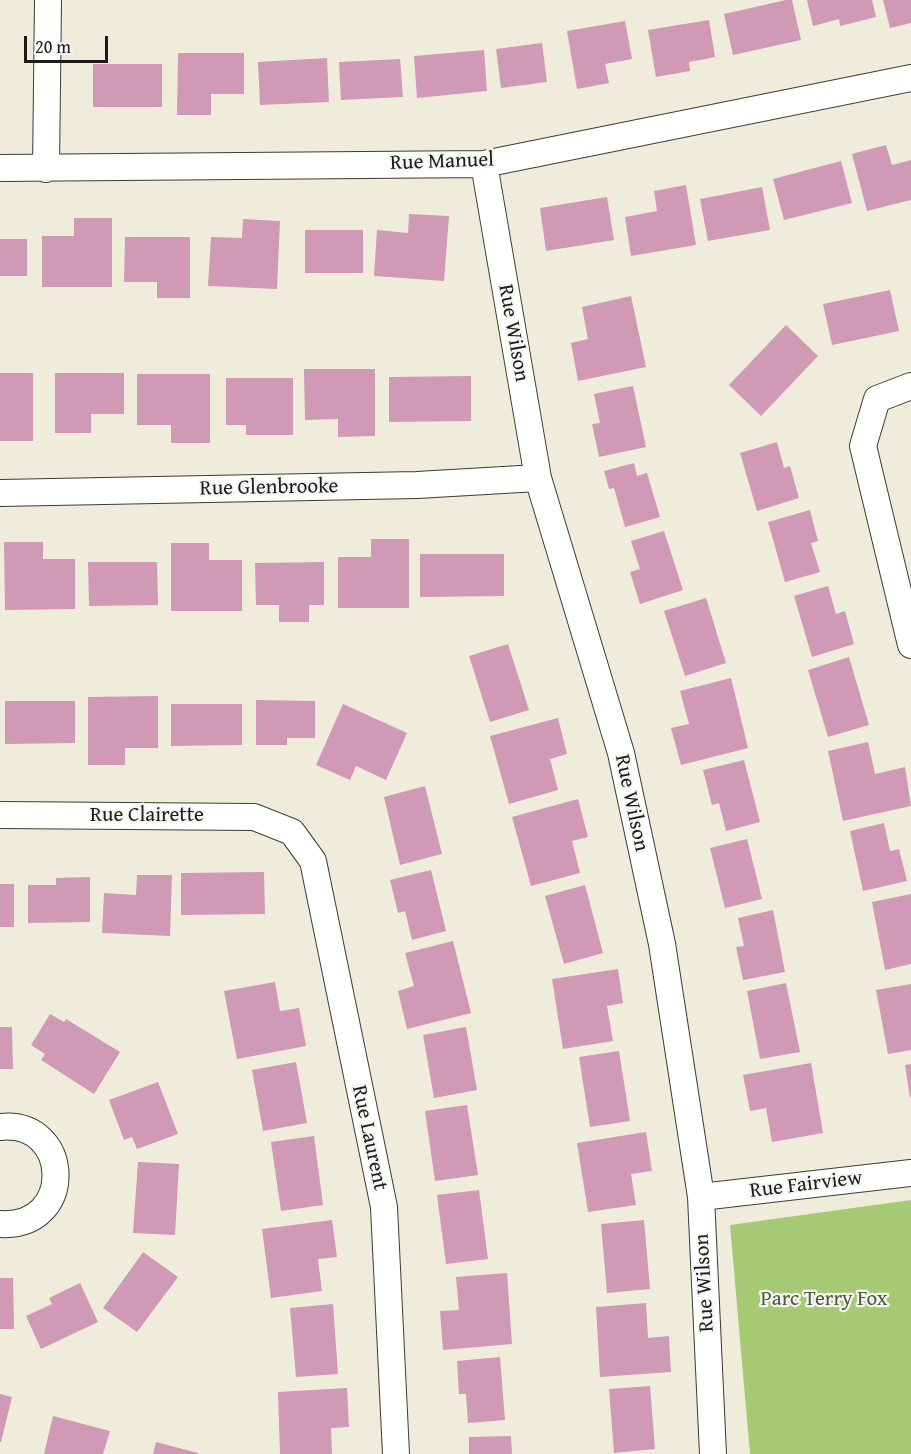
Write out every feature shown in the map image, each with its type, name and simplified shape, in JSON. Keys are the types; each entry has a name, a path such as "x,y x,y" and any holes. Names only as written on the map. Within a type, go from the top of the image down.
{"street":[{"path":"46,169 48,0"},
{"name":"Rue Manuel","path":"0,168 484,164 911,78"},
{"name":"Rue Wilson","path":"484,164 538,478 621,753 662,944 701,1197 713,1454"},
{"path":"911,386 877,399 862,446 876,493 911,645"},
{"name":"Rue Glenbrooke","path":"0,493 417,485 538,478"},
{"name":"Rue Clairette","path":"0,815 254,817 292,831"},
{"name":"Rue Laurent","path":"292,831 313,861 384,1207 396,1454"},
{"path":"0,1127 9,1126 26,1130 40,1138 50,1151 56,1167 56,1184 50,1200 40,1212 27,1221 12,1225 0,1224"},
{"name":"Rue Fairview","path":"701,1197 911,1173"}],"green space":[{"name":"Parc Terry Fox","path":"911,1200 911,1454 750,1454 730,1225"}],"building":[{"path":"792,0 801,40 733,55 724,14"},
{"path":"807,0 872,0 876,17 840,26 839,19 813,26"},
{"path":"883,0 911,0 911,23 890,28"},
{"path":"709,20 715,57 689,62 690,71 656,77 648,30"},
{"path":"625,21 632,59 605,64 609,83 577,89 567,31"},
{"path":"542,43 547,82 501,88 496,49"},
{"path":"484,50 487,91 417,98 414,56"},
{"path":"178,53 244,53 244,94 211,94 211,115 177,115"},
{"path":"327,58 329,102 260,105 258,62"},
{"path":"400,59 403,97 341,100 339,62"},
{"path":"93,64 162,64 162,107 93,107"},
{"path":"886,145 892,165 911,160 911,200 867,211 852,154"},
{"path":"841,161 852,203 784,220 773,179"},
{"path":"686,185 696,245 631,256 625,217 657,211 654,191"},
{"path":"762,187 770,230 708,241 700,199"},
{"path":"607,197 614,240 546,251 540,208"},
{"path":"409,214 449,216 444,281 374,276 377,230 408,233"},
{"path":"74,218 112,218 112,287 42,287 42,236 74,236"},
{"path":"243,219 280,221 277,289 208,286 211,237 242,238"},
{"path":"305,230 363,230 363,273 305,273"},
{"path":"125,237 190,237 190,298 157,298 157,282 124,282"},
{"path":"0,239 27,239 27,276 0,276"},
{"path":"890,290 899,331 832,345 823,304"},
{"path":"631,296 646,367 578,381 571,343 588,339 582,307"},
{"path":"786,325 818,356 761,416 729,385"},
{"path":"304,369 375,369 375,436 338,437 338,419 305,420"},
{"path":"0,373 33,373 33,441 0,441"},
{"path":"55,373 124,373 124,414 91,414 91,433 55,433"},
{"path":"137,374 210,374 210,443 171,443 171,425 137,425"},
{"path":"471,376 471,421 389,422 389,377"},
{"path":"226,378 293,378 293,435 246,435 246,425 226,425"},
{"path":"633,386 646,447 599,457 592,424 600,423 594,394"},
{"path":"777,442 784,468 790,466 799,498 757,511 740,453"},
{"path":"634,463 637,476 647,473 660,517 625,527 614,488 609,489 604,471"},
{"path":"810,510 818,541 811,543 820,572 785,582 768,522"},
{"path":"664,531 683,590 640,604 630,572 640,569 631,541"},
{"path":"371,539 409,539 409,608 338,608 338,557 371,557"},
{"path":"4,542 43,542 43,559 75,559 75,609 5,610"},
{"path":"171,543 209,543 209,560 242,560 242,611 171,611"},
{"path":"420,554 504,554 504,596 420,597"},
{"path":"88,562 157,562 158,605 89,606"},
{"path":"324,562 324,605 309,605 309,622 279,622 279,605 256,605 255,563"},
{"path":"828,586 836,614 845,611 854,644 812,657 794,596"},
{"path":"706,598 726,663 685,676 664,611"},
{"path":"508,644 529,710 490,722 469,656"},
{"path":"849,657 869,725 828,737 808,670"},
{"path":"731,678 748,748 681,765 671,728 689,724 680,691"},
{"path":"158,696 158,748 125,748 125,765 88,765 88,697"},
{"path":"256,700 315,701 315,738 287,738 287,745 256,745"},
{"path":"5,701 75,701 75,743 5,744"},
{"path":"171,704 242,704 242,745 171,746"},
{"path":"343,704 407,733 386,780 356,766 350,780 316,765"},
{"path":"558,718 567,754 550,759 558,790 509,804 490,736"},
{"path":"868,742 875,774 905,767 911,806 843,821 828,751"},
{"path":"744,760 760,822 726,831 719,803 712,805 703,770"},
{"path":"425,786 442,854 400,865 384,797"},
{"path":"578,799 588,837 572,841 580,873 531,886 512,817"},
{"path":"884,823 890,851 899,849 907,881 863,891 850,831"},
{"path":"747,839 762,899 725,908 710,848"},
{"path":"431,870 446,931 412,940 405,911 398,913 390,880"},
{"path":"264,872 265,914 181,915 181,873"},
{"path":"137,875 172,875 170,936 102,933 104,893 136,895"},
{"path":"90,877 90,922 28,923 28,885 56,885 56,878"},
{"path":"0,884 14,884 14,927 0,927"},
{"path":"585,885 603,953 564,964 545,896"},
{"path":"911,894 911,964 885,970 872,902"},
{"path":"773,910 785,972 743,980 736,947 744,946 738,918"},
{"path":"453,941 471,1013 407,1029 398,991 414,986 405,953"},
{"path":"618,969 623,1003 607,1006 613,1041 563,1049 552,979"},
{"path":"275,982 280,1011 299,1008 306,1046 237,1059 224,991"},
{"path":"786,983 800,1052 760,1059 747,991"},
{"path":"911,984 911,1050 888,1054 876,990"},
{"path":"50,1014 64,1022 66,1019 120,1052 94,1094 41,1060 45,1054 31,1045"},
{"path":"0,1027 12,1027 13,1069 0,1069"},
{"path":"466,1027 477,1090 434,1098 423,1035"},
{"path":"619,1051 630,1121 590,1127 579,1057"},
{"path":"296,1062 307,1123 263,1131 252,1070"},
{"path":"811,1063 823,1133 772,1142 766,1108 750,1111 743,1075"},
{"path":"911,1064 911,1097 910,1098 905,1065"},
{"path":"158,1082 178,1134 137,1149 132,1137 124,1140 109,1100"},
{"path":"467,1105 478,1175 435,1181 425,1111"},
{"path":"646,1132 652,1171 631,1174 636,1205 588,1212 577,1143"},
{"path":"314,1136 323,1205 281,1211 271,1142"},
{"path":"138,1162 179,1164 175,1235 133,1233"},
{"path":"479,1190 488,1259 446,1264 437,1195"},
{"path":"332,1220 337,1257 318,1259 322,1291 271,1298 262,1229"},
{"path":"644,1220 650,1289 607,1293 601,1224"},
{"path":"143,1252 178,1277 137,1332 103,1308"},
{"path":"507,1273 512,1344 443,1350 440,1311 459,1310 456,1277"},
{"path":"0,1278 13,1278 14,1329 0,1329"},
{"path":"80,1283 98,1322 41,1349 26,1316 52,1304 49,1298"},
{"path":"646,1303 648,1338 669,1336 671,1372 600,1377 596,1307"},
{"path":"333,1304 338,1374 296,1377 290,1308"},
{"path":"500,1357 505,1420 468,1423 466,1394 459,1394 457,1361"},
{"path":"650,1386 655,1449 614,1453 609,1389"},
{"path":"347,1388 349,1427 331,1428 332,1454 280,1454 278,1392"},
{"path":"0,1394 12,1397 1,1442 0,1442"},
{"path":"53,1416 110,1431 103,1454 44,1454"},
{"path":"511,1436 512,1454 469,1454 469,1437"},
{"path":"156,1442 198,1453 198,1454 153,1454"}]}
